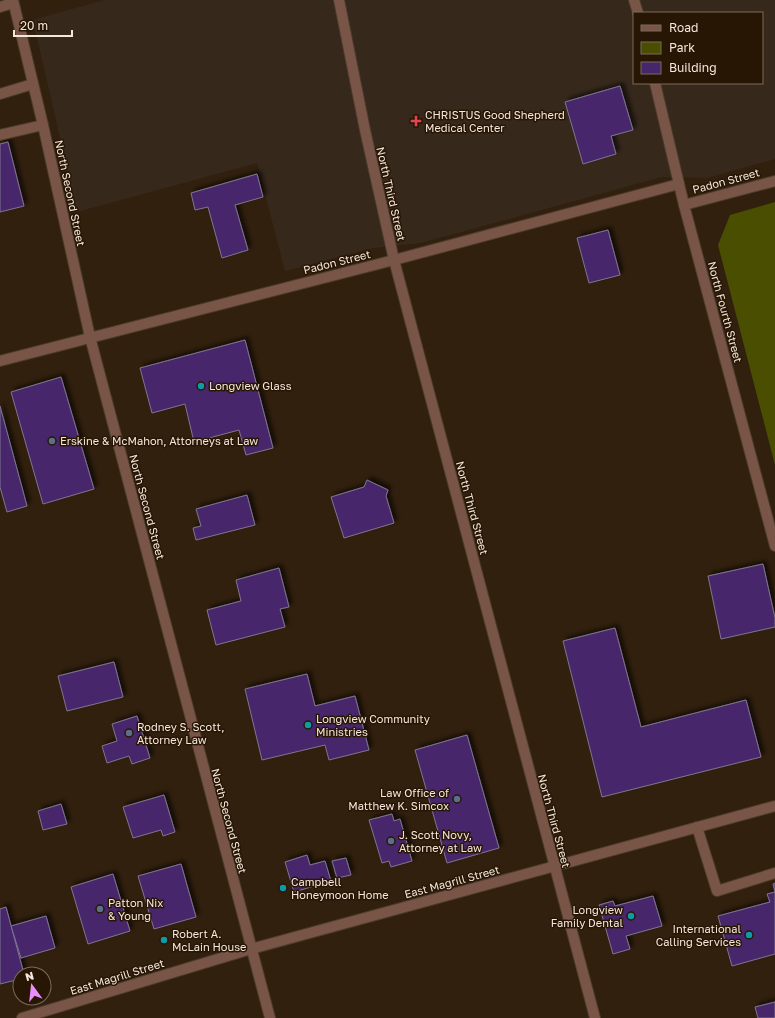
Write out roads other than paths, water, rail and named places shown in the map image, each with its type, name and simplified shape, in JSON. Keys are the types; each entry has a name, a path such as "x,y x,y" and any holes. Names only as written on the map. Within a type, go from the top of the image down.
{"street":[{"name":"North Third Street","path":"339,0 364,130 394,260 595,1018"},
{"path":"634,0 638,12"},
{"path":"0,7 13,2"},
{"name":"North Second Street","path":"13,2 43,124 90,337 250,949 270,1018"},
{"path":"0,94 33,84"},
{"name":"North Fourth Street","path":"655,84 684,205 775,546"},
{"path":"0,135 43,124"},
{"name":"Padon Street","path":"684,205 775,181"},
{"name":"Padon Street","path":"0,361 394,260 679,184"},
{"name":"East Magrill Street","path":"22,1018 250,949 775,806"},
{"path":"697,827 717,892 775,873"}],"place":[{"name":"CHRISTUS Good Shepherd Medical Center","path":"416,121"},
{"name":"Longview Glass","path":"201,386"},
{"name":"Erskine & McMahon, Attorneys at Law","path":"52,441"},
{"name":"Longview Community Ministries","path":"308,725"},
{"name":"Rodney S. Scott, Attorney Law","path":"129,733"},
{"name":"Law Office of Matthew K. Simcox","path":"457,799"},
{"name":"J. Scott Novy, Attorney at Law","path":"391,841"},
{"name":"Campbell Honeymoon Home","path":"283,888"},
{"name":"Patton Nix & Young","path":"100,909"},
{"name":"Longview Family Dental","path":"631,916"},
{"name":"International Calling Services","path":"749,935"},
{"name":"Robert A. McLain House","path":"164,940"}]}
